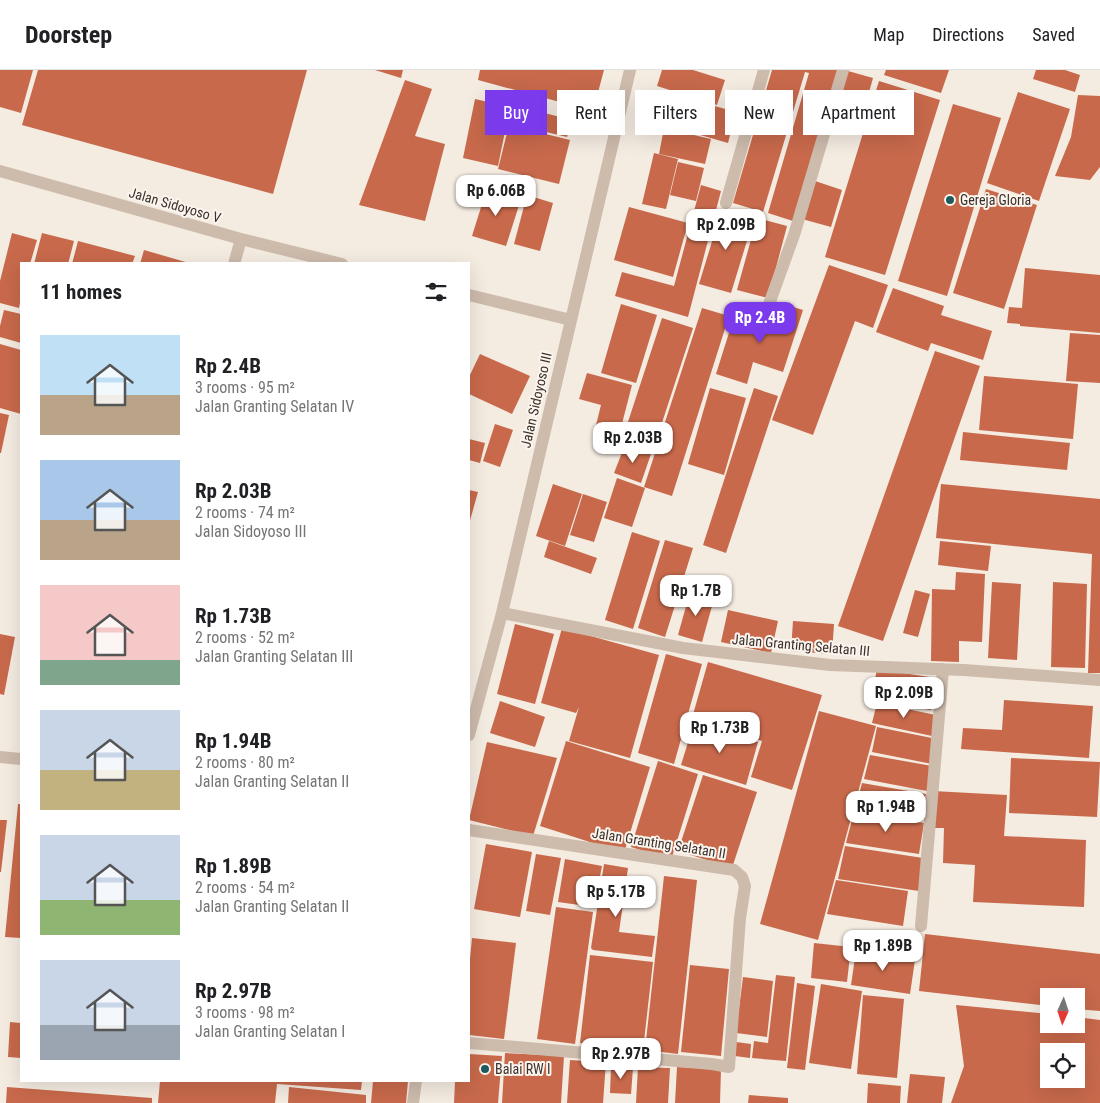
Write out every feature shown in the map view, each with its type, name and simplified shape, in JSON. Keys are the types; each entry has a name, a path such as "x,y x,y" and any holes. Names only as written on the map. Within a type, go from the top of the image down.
{"street":[{"name":"Jalan Sidoyoso III","path":"470,732 502,613 630,70"},
{"path":"726,203 764,70"},
{"path":"762,320 794,235 843,70"},
{"name":"Jalan Sidoyoso V","path":"0,171 241,239 334,262"},
{"path":"235,262 241,239"},
{"path":"470,295 571,320"},
{"name":"Jalan Granting Selatan III","path":"502,613 683,648 830,665 943,669 1100,680"},
{"path":"921,926 943,669"},
{"path":"0,757 20,759"},
{"name":"Jalan Granting Selatan II","path":"470,830 734,870 742,877 745,886 740,918 729,1067 470,1043"},
{"path":"413,1103 416,1082"}],"building":[{"path":"0,70 33,70 21,113 0,107"},
{"path":"38,70 307,70 273,194 22,125"},
{"path":"375,70 403,70 401,78"},
{"path":"480,70 604,70 599,90 557,90 557,101 547,99 547,90 515,90 478,80"},
{"path":"662,70 693,70 725,80 717,105 715,104 715,90 670,90 657,86"},
{"path":"772,70 841,70 835,90 804,90 809,73 805,72 793,112 793,90 766,90"},
{"path":"886,70 949,70 941,93 884,75"},
{"path":"1036,70 1065,70 1080,75 1075,92 1033,79"},
{"path":"848,71 873,78 870,90 843,90"},
{"path":"405,80 432,89 415,136 445,144 425,221 359,205"},
{"path":"879,81 908,90 876,90"},
{"path":"914,92 940,100 885,275 825,257 862,135 914,135"},
{"path":"1018,92 1070,109 1039,201 987,183"},
{"path":"803,93 803,135 822,135 796,222 768,213 791,135 793,135 793,128"},
{"path":"1078,95 1100,96 1100,167 1090,180 1055,176 1071,137"},
{"path":"475,99 485,101 485,135 504,135 498,166 463,158"},
{"name":"Gereja Gloria","path":"953,104 1001,118 947,296 898,281"},
{"path":"715,106 725,109 725,135 730,135 728,143 700,135 715,135"},
{"path":"547,114 557,116 557,135 547,132"},
{"path":"547,134 570,140 559,184 498,169 506,135"},
{"path":"663,135 694,135 711,139 705,164 659,154"},
{"path":"753,135 786,135 763,212 733,203"},
{"path":"654,153 678,159 666,209 642,204"},
{"path":"678,162 704,168 696,201 670,195"},
{"path":"815,181 842,190 831,227 802,219"},
{"path":"701,185 721,191 688,317 615,296 622,272 674,286"},
{"path":"487,188 521,199 506,246 472,236"},
{"path":"986,189 1037,205 1004,309 953,293"},
{"path":"527,195 553,203 540,251 514,244"},
{"path":"629,207 688,223 673,277 614,260"},
{"path":"722,209 754,218 731,293 699,284"},
{"path":"757,218 787,226 768,298 737,290"},
{"path":"12,233 37,240 31,262 20,262 19,308 0,303 0,281"},
{"path":"42,233 74,241 69,262 35,262"},
{"path":"78,241 135,256 133,262 73,262"},
{"path":"144,250 186,262 141,262"},
{"path":"829,265 888,285 873,328 855,321 813,435 772,420"},
{"path":"1025,268 1100,275 1100,333 1020,326 1020,324 1007,323 1009,307 1022,308"},
{"path":"893,288 944,306 941,315 992,331 983,360 931,343 928,351 876,332"},
{"path":"774,301 803,310 783,372 753,362 747,384 716,374 733,320 765,329"},
{"path":"621,304 657,315 636,383 601,373"},
{"path":"702,308 729,316 672,496 644,487"},
{"path":"4,310 20,314 20,343 0,337 0,326"},
{"path":"662,318 693,328 657,438 626,428"},
{"path":"1070,333 1100,335 1100,383 1066,381"},
{"path":"0,344 20,350 20,414 0,408"},
{"path":"935,351 980,366 883,641 838,626"},
{"path":"480,354 530,376 512,414 470,394 470,375"},
{"path":"587,373 632,385 617,443 593,437 601,405 579,399"},
{"path":"984,376 1078,384 1073,439 979,430"},
{"path":"710,388 746,398 724,475 688,464"},
{"path":"754,388 778,396 726,553 703,545"},
{"path":"0,413 9,415 1,453 0,453"},
{"path":"495,424 513,430 500,467 483,461"},
{"path":"963,432 1070,443 1067,470 960,460"},
{"path":"470,439 485,443 480,463 470,460"},
{"path":"625,445 651,454 641,483 614,473"},
{"path":"617,478 645,488 632,527 604,518"},
{"path":"553,484 582,494 565,546 536,536"},
{"path":"941,484 1100,499 1100,673 1088,673 1092,554 936,538"},
{"path":"470,490 478,492 470,520"},
{"path":"583,494 607,502 594,542 570,535"},
{"path":"632,532 660,541 633,629 605,620"},
{"path":"665,540 693,548 665,637 638,628"},
{"path":"549,541 597,558 591,574 544,557"},
{"path":"940,541 991,546 988,571 938,565"},
{"path":"956,572 985,574 982,642 959,641 959,662 931,661 932,589 955,590"},
{"path":"992,582 1021,584 1017,660 988,658"},
{"path":"1053,582 1087,584 1085,668 1051,667"},
{"path":"915,590 930,594 918,637 903,633"},
{"path":"690,592 714,599 702,642 678,635"},
{"path":"728,610 778,621 771,653 721,642"},
{"path":"793,621 834,624 832,654 791,651"},
{"path":"515,624 554,634 535,704 497,694"},
{"path":"562,628 659,655 630,758 569,741 579,707 576,713 541,703"},
{"path":"0,634 15,637 4,695 0,694"},
{"path":"666,654 702,664 674,764 638,753"},
{"path":"708,662 822,695 792,790 751,777 762,741 692,718"},
{"path":"877,669 936,678 931,710 871,701"},
{"path":"1004,700 1093,706 1089,758 961,749 963,728 1002,730"},
{"path":"500,701 545,717 535,747 490,733"},
{"path":"877,703 936,715 932,736 872,723"},
{"path":"819,711 876,726 818,940 760,924"},
{"path":"694,723 758,742 746,785 681,765"},
{"path":"877,727 937,739 932,764 872,752"},
{"path":"566,741 650,767 624,853 540,826"},
{"path":"487,742 557,758 533,836 470,820"},
{"path":"870,755 932,766 927,791 864,779"},
{"path":"1011,758 1100,762 1097,817 1009,813"},
{"path":"658,761 698,774 671,860 631,847"},
{"path":"703,775 757,792 732,868 678,851"},
{"path":"862,783 926,794 922,821 855,810"},
{"path":"933,791 1007,795 1004,836 1086,840 1084,907 973,902 975,865 943,863 944,828 931,828"},
{"path":"18,804 20,804 20,938 5,937"},
{"path":"854,812 924,823 919,854 846,843"},
{"path":"0,820 7,820 1,872 0,872"},
{"path":"486,844 532,852 520,917 474,909"},
{"path":"845,846 923,858 919,891 838,879"},
{"path":"536,854 561,858 550,915 526,911"},
{"path":"565,859 602,866 594,907 558,902"},
{"path":"604,864 628,868 619,932 655,936 652,957 593,950 591,948"},
{"path":"664,876 697,880 678,1054 645,1050"},
{"path":"836,880 908,891 903,926 827,914"},
{"path":"556,907 593,912 575,1044 537,1039"},
{"path":"925,934 1100,954 1100,1011 1085,1010 1085,988 1040,988 1040,1005 919,991"},
{"path":"472,938 516,943 504,1039 470,1035 470,959"},
{"path":"814,943 851,947 847,982 811,978"},
{"path":"856,951 915,960 910,994 851,985"},
{"path":"590,955 653,962 643,1050 580,1043"},
{"path":"690,965 729,969 721,1056 681,1052"},
{"path":"776,975 795,977 786,1061 752,1058 754,1041 768,1043"},
{"path":"743,977 773,981 767,1037 736,1033"},
{"path":"797,983 815,986 805,1070 787,1068"},
{"path":"821,984 862,991 851,1069 809,1063"},
{"path":"863,995 904,999 897,1078 857,1074"},
{"path":"956,1005 1040,1013 1040,1033 1085,1033 1085,1018 1100,1020 1100,1103 951,1103 964,1066"},
{"path":"10,1022 20,1023 20,1058 8,1057"},
{"path":"736,1042 751,1044 750,1058 735,1056"},
{"path":"505,1053 564,1056 561,1103 502,1103"},
{"name":"Balai RW I","path":"470,1054 502,1056 498,1103 454,1103 455,1082 470,1082"},
{"path":"570,1060 606,1062 603,1103 567,1103"},
{"path":"611,1067 633,1068 631,1094 610,1093"},
{"path":"638,1067 670,1068 668,1103 636,1103"},
{"path":"677,1067 721,1069 720,1103 675,1103"},
{"path":"910,1074 945,1077 942,1103 907,1103"},
{"path":"160,1082 362,1082 361,1090 277,1084 275,1103 158,1103"},
{"path":"373,1082 408,1082 406,1103 371,1103"},
{"path":"868,1083 901,1086 900,1103 867,1103"},
{"path":"7,1087 152,1098 152,1103 6,1103"},
{"path":"289,1087 366,1095 366,1103 288,1103"},
{"path":"749,1095 788,1098 788,1103 748,1103"}],"place":[{"name":"Gereja Gloria","path":"950,200"},
{"name":"Balai RW I","path":"485,1069"}]}
